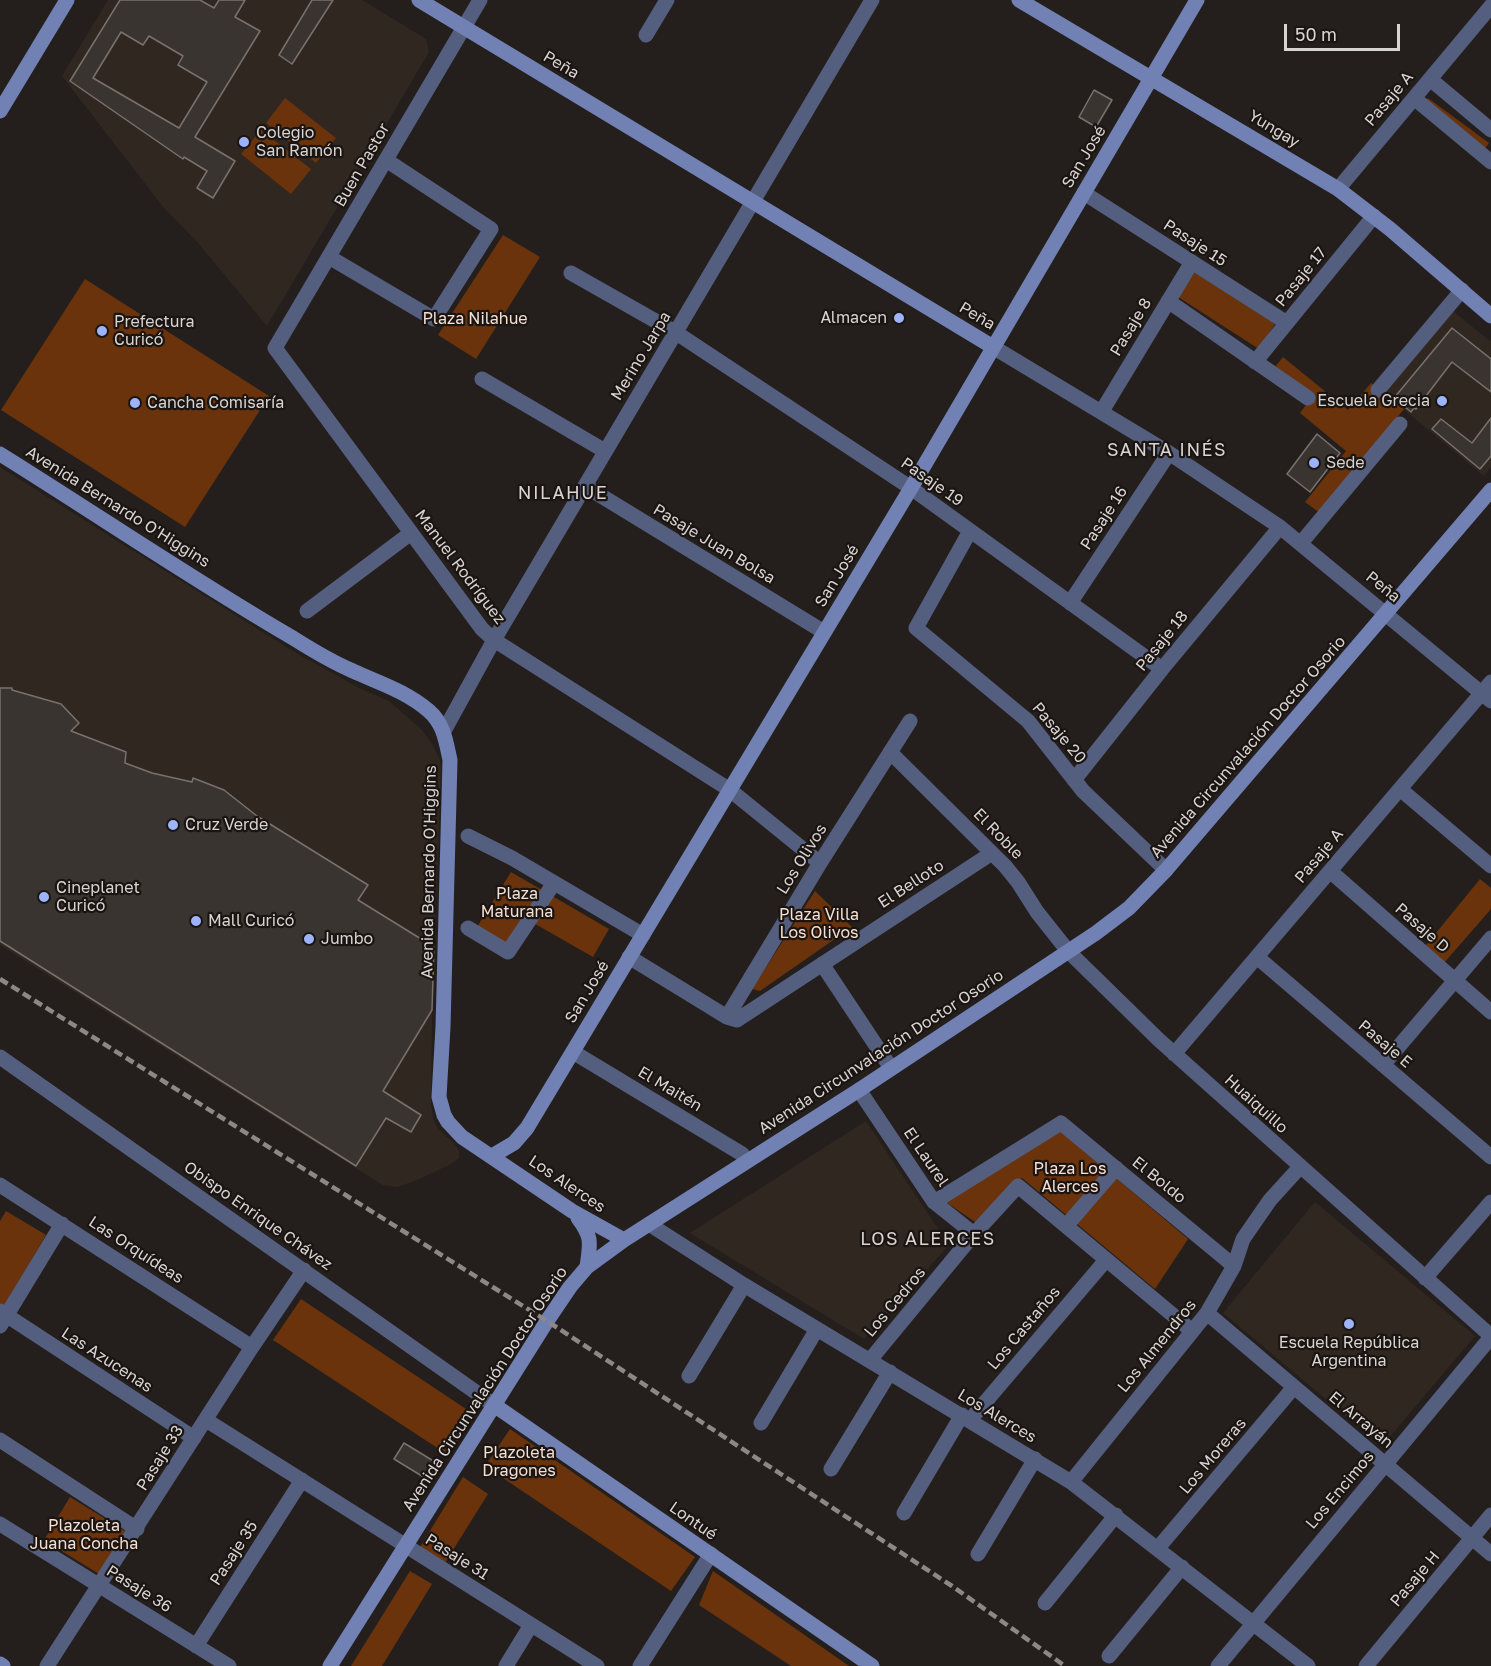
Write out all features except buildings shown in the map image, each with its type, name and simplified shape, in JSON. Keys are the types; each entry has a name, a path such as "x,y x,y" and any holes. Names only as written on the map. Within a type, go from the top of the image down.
{"street":[{"path":"0,111 4,93 67,0"},
{"name":"Peña","path":"419,0 1169,453 1280,527 1488,692"},
{"name":"Buen Pastor","path":"275,348 480,0"},
{"path":"646,35 667,0"},
{"name":"Merino Jarpa","path":"444,731 494,640 872,0"},
{"name":"Yungay","path":"1019,0 1338,189 1374,216 1491,316"},
{"name":"San José","path":"492,1156 514,1143 527,1128 911,488 1197,0"},
{"name":"Pasaje A","path":"1338,189 1491,6"},
{"path":"1430,79 1491,130"},
{"path":"1414,98 1491,162"},
{"path":"329,257 434,320 491,229 386,160"},
{"name":"Pasaje 15","path":"1084,193 1287,323"},
{"name":"Pasaje 17","path":"1256,362 1374,216"},
{"name":"Pasaje 8","path":"1102,411 1192,262"},
{"name":"Pasaje 19","path":"571,273 675,332 911,488 1162,669"},
{"path":"1378,390 1462,290"},
{"path":"1168,301 1308,398"},
{"name":"Manuel Rodríguez","path":"275,348 482,629 494,640 730,790 820,862"},
{"path":"482,379 605,451"},
{"path":"1301,543 1400,424"},
{"name":"Pasaje 16","path":"1070,603 1169,453"},
{"name":"Avenida Bernardo O'Higgins","path":"0,454 289,636 351,671 404,694 429,711 444,731 450,760 439,1097 444,1115 453,1128 492,1156"},
{"name":"Pasaje Juan Bolsa","path":"585,486 824,632"},
{"name":"Avenida Circunvalación Doctor Osorio","path":"330,1666 404,1545 570,1287 587,1267 624,1240 747,1160 860,1090 1129,908 1166,870 1491,490"},
{"name":"Pasaje 18","path":"1074,780 1162,669 1280,527"},
{"name":"Pasaje 20","path":"970,531 916,628 1017,710 1040,735 1083,791 1166,870"},
{"path":"307,611 411,534"},
{"name":"Pasaje A","path":"1174,1054 1400,789 1488,692"},
{"name":"Los Olivos","path":"727,1017 820,862 910,721"},
{"name":"El Roble","path":"890,752 992,853 1018,882 1037,912 1068,951"},
{"path":"1400,789 1491,866"},
{"path":"468,836 643,934"},
{"name":"El Belloto","path":"727,1017 737,1020 992,853"},
{"name":"Pasaje D","path":"1330,871 1491,1012"},
{"path":"468,928 508,952 554,883"},
{"path":"1383,1065 1491,938"},
{"name":"Huaiquillo","path":"1068,951 1174,1054 1491,1337"},
{"path":"629,957 727,1017"},
{"name":"Pasaje E","path":"1257,957 1491,1157"},
{"path":"822,964 891,1068"},
{"name":"El Maitén","path":"573,1052 742,1154 747,1160"},
{"name":"Obispo Enrique Chávez","path":"0,1057 494,1405"},
{"name":"El Laurel","path":"860,1090 934,1202 974,1234"},
{"name":"El Boldo","path":"934,1202 1061,1123 1234,1266"},
{"name":"Los Alerces","path":"492,1156 572,1211 624,1240"},
{"name":"Los Almendros","path":"1071,1482 1208,1313 1234,1266 1243,1239 1270,1200 1300,1167"},
{"path":"1116,1168 1066,1226 1192,1331"},
{"name":"Las Orquídeas","path":"0,1185 252,1347"},
{"name":"Los Cedros","path":"870,1360 974,1234 1018,1186 1066,1226"},
{"path":"1425,1278 1491,1202"},
{"path":"572,1211 591,1240 587,1267"},
{"path":"2,1317 63,1224"},
{"name":"Los Alerces","path":"649,1224 744,1285 1071,1482 1308,1666"},
{"name":"Los Castaños","path":"904,1513 966,1418 1106,1260"},
{"name":"Pasaje 33","path":"47,1666 304,1270"},
{"path":"689,1376 744,1285"},
{"name":"El Arrayán","path":"1208,1313 1491,1554"},
{"name":"Las Azucenas","path":"2,1317 194,1438"},
{"path":"761,1423 818,1329"},
{"name":"Los Encimos","path":"1218,1666 1491,1337"},
{"path":"831,1469 890,1372"},
{"name":"Los Moreras","path":"1158,1548 1294,1387"},
{"name":"Lontué","path":"494,1405 872,1666"},
{"name":"Pasaje 31","path":"206,1420 597,1666"},
{"path":"0,1440 137,1529"},
{"path":"978,1554 1035,1459"},
{"name":"Pasaje 35","path":"196,1646 302,1480"},
{"path":"1045,1603 1116,1515"},
{"name":"Pasaje H","path":"1366,1666 1491,1515"},
{"name":"Pasaje 36","path":"0,1524 229,1666"},
{"path":"640,1666 711,1554"},
{"path":"1109,1656 1182,1567"},
{"path":"506,1666 531,1625"}],"shaded area":[{"name":"Colegio San Ramón","path":"108,0 362,0 426,39 429,52 267,326 199,244 164,208 62,76"},
{"name":"Escuela Grecia","path":"1453,311 1491,342 1491,467 1484,476 1384,393"},
{"path":"0,467 291,650 361,689 389,701 422,730 432,744 440,760 441,771 432,1010 431,1105 438,1129 454,1143 459,1151 459,1158 451,1164 397,1187 383,1185 0,945"},
{"path":"866,1121 949,1245 864,1339 690,1233"},
{"name":"Escuela República Argentina","path":"1315,1202 1475,1336 1382,1446 1223,1313"}],"green space":[{"path":"285,98 336,138 316,163 266,123"},
{"path":"1428,98 1489,143 1483,151 1423,104"},
{"path":"261,130 311,169 291,194 241,154"},
{"name":"Plaza Nilahue","path":"503,235 540,257 476,359 438,335"},
{"path":"1195,272 1275,324 1259,349 1178,297"},
{"name":"Cancha Comisaría","path":"85,279 269,396 185,527 1,410"},
{"path":"1283,357 1348,410 1371,383 1404,409 1320,513 1305,502 1346,451 1300,413 1312,397 1275,367"},
{"name":"Plaza Maturana","path":"511,872 609,929 593,957 530,921 512,948 477,927"},
{"path":"1480,879 1491,888 1491,909 1437,971 1418,955"},
{"name":"Plaza Villa Los Olivos","path":"815,891 852,927 760,991 752,989"},
{"name":"Plaza Los Alerces","path":"1059,1130 1188,1239 1155,1289 1022,1178 975,1222 946,1202"},
{"path":"6,1211 46,1235 0,1313 0,1221"},
{"path":"301,1299 475,1415 448,1455 273,1340"},
{"name":"Plazoleta Dragones","path":"510,1429 695,1557 671,1591 485,1466"},
{"path":"463,1477 488,1494 443,1566 417,1552"},
{"name":"Plazoleta Juana Concha","path":"70,1497 125,1531 99,1574 44,1540"},
{"path":"410,1571 432,1584 382,1666 351,1666"},
{"path":"713,1571 849,1666 791,1666 699,1605"}],"railway":[{"path":"0,979 547,1321 952,1586 1065,1666"}],"place":[{"name":"Colegio San Ramón","path":"244,142"},
{"name":"Almacen","path":"899,318"},
{"name":"Prefectura Curicó","path":"102,331"},
{"name":"Escuela Grecia","path":"1442,401"},
{"name":"Cancha Comisaría","path":"135,403"},
{"name":"Sede","path":"1314,463"},
{"name":"Cruz Verde","path":"173,825"},
{"name":"Cineplanet Curicó","path":"44,897"},
{"name":"Mall Curicó","path":"196,921"},
{"name":"Jumbo","path":"309,939"},
{"name":"Escuela República Argentina","path":"1349,1324"}],"district":[{"name":"SANTA INÉS","path":"1167,450"},
{"name":"NILAHUE","path":"563,493"},
{"name":"LOS ALERCES","path":"928,1239"}]}
